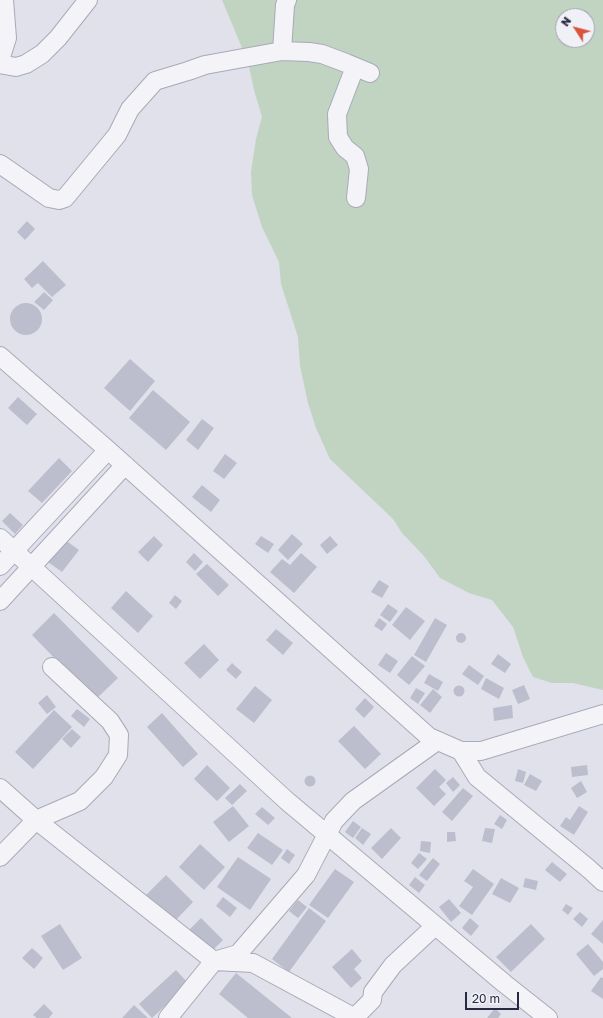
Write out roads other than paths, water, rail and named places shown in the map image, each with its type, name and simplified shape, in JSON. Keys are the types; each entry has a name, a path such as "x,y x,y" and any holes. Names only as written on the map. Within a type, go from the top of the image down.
{"street":[{"path":"0,60 7,38 4,0"},
{"path":"0,64 16,67 26,64 42,54 62,33 88,0"},
{"path":"282,51 285,5 287,0"},
{"path":"0,164 49,198 59,200 65,198 117,135 130,109 155,80 188,71 205,64 282,51 309,52 322,54 363,70 337,114 338,137 345,148 355,156 359,169 356,198"},
{"path":"0,356 125,465 429,737 461,751 481,751 603,714"},
{"path":"0,566 108,450"},
{"path":"0,601 125,465"},
{"path":"0,538 15,550 287,801 435,926 548,1018"},
{"path":"0,857 36,820 80,801 104,777 118,755 119,735 110,721 52,667"},
{"path":"168,1018 214,961 238,954 306,875 334,820 352,801 437,741"},
{"path":"461,751 477,777 603,882"},
{"path":"0,788 36,820 214,961 253,963 355,1018 372,1000 374,992 393,965 435,926"}]}
